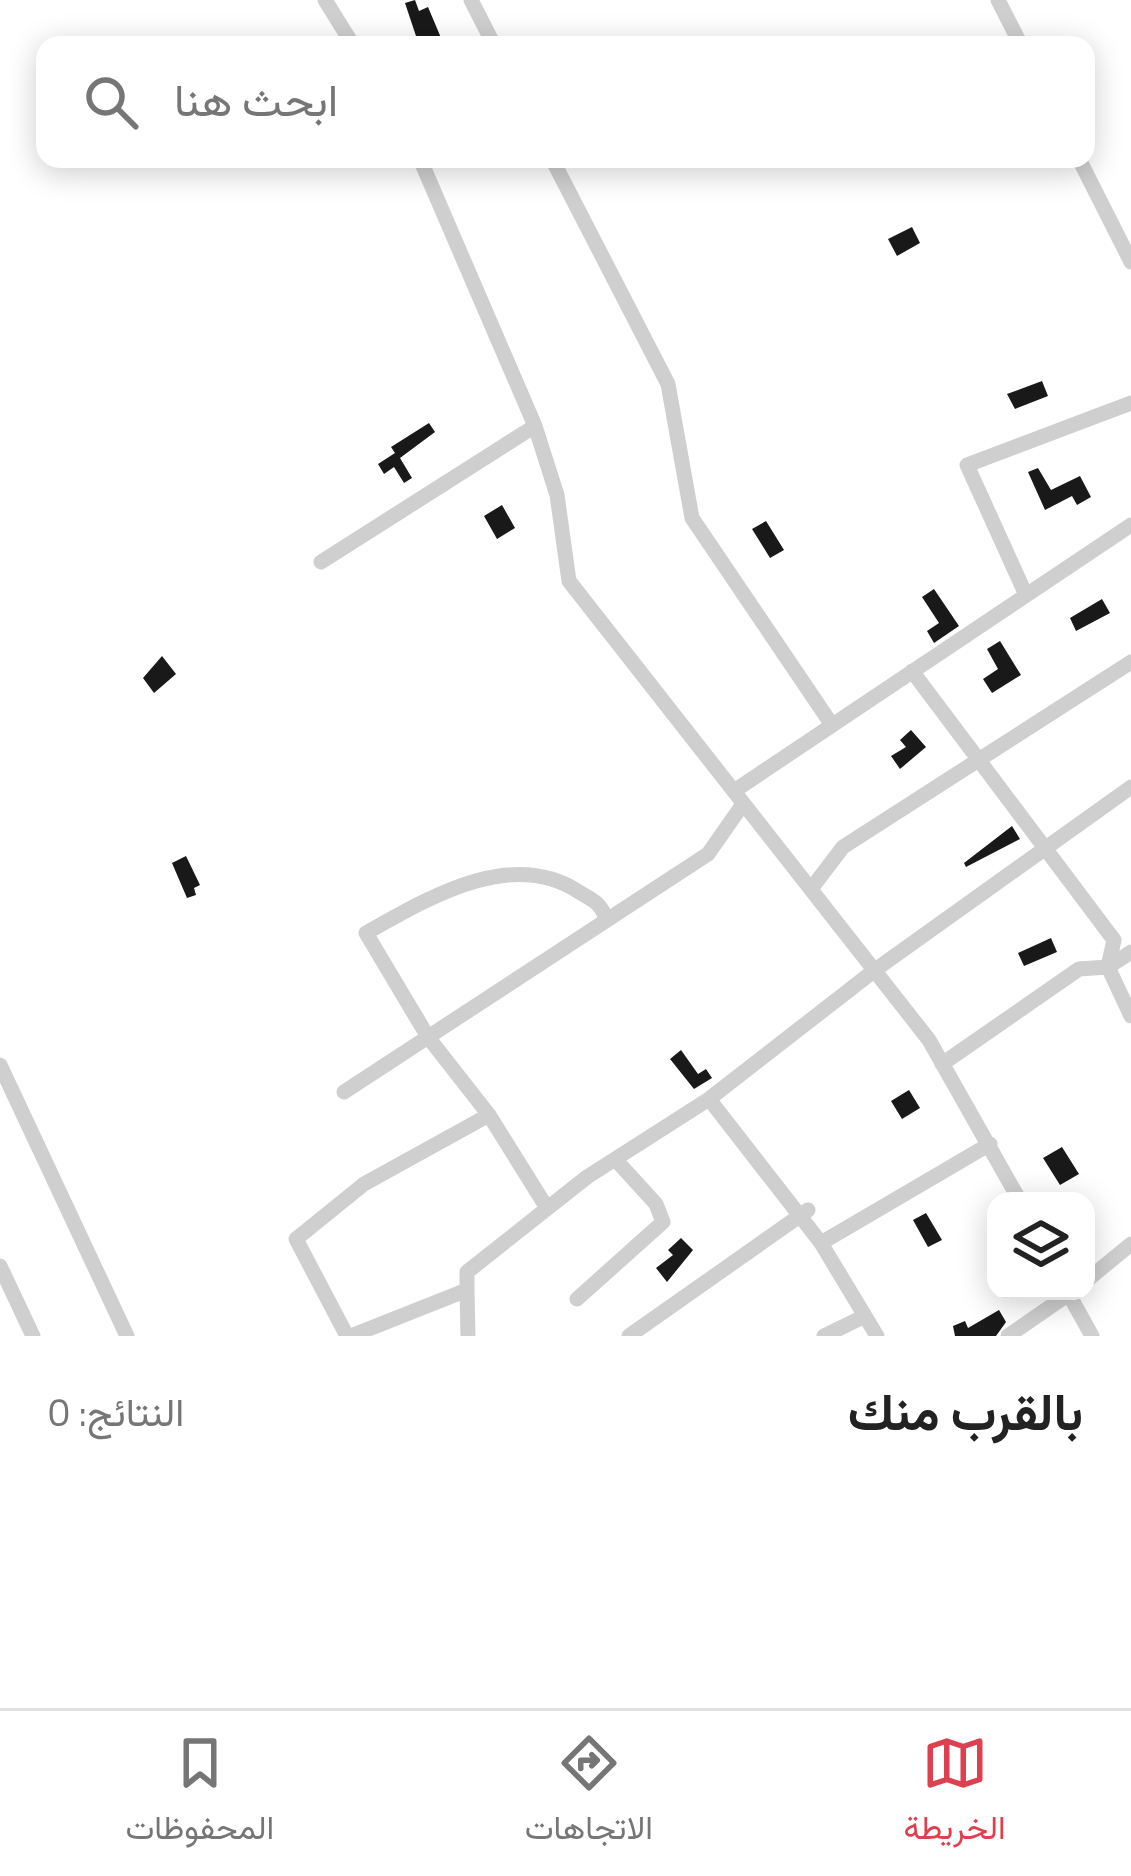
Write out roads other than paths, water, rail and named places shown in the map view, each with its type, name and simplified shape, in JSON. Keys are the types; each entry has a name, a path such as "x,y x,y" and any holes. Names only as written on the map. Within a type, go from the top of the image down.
{"street":[{"path":"325,0 347,36"},
{"path":"471,0 489,36"},
{"path":"998,0 1016,36"},
{"path":"424,168 535,426 556,495 569,581 875,970 942,1064 1015,1192"},
{"path":"557,168 668,384 692,518 832,725"},
{"path":"1083,168 1131,262"},
{"path":"1027,595 968,465 1131,403"},
{"path":"321,562 535,426"},
{"path":"344,1092 605,917 708,854 738,798 832,725 1131,525"},
{"path":"811,889 843,847 1131,662"},
{"path":"912,671 1050,847 1114,940 1108,968 1131,1016"},
{"path":"468,1336 467,1272 615,1159 709,1100 875,970 1131,787"},
{"path":"548,1208 489,1115 428,1037 366,933 434,895 518,872 569,885 602,907 605,917"},
{"path":"942,1064 1079,969 1108,968 1131,952"},
{"path":"0,1064 127,1336"},
{"path":"709,1100 804,1213 878,1336"},
{"path":"467,1290 349,1336 296,1239 364,1184 489,1115"},
{"path":"821,1244 990,1144"},
{"path":"578,1299 663,1222 656,1204 615,1159"},
{"path":"629,1336 804,1213"},
{"path":"1095,1273 1131,1244"},
{"path":"0,1266 34,1336"},
{"path":"1008,1336 1059,1300"},
{"path":"1074,1300 1092,1336"},
{"path":"824,1336 865,1316"}]}
